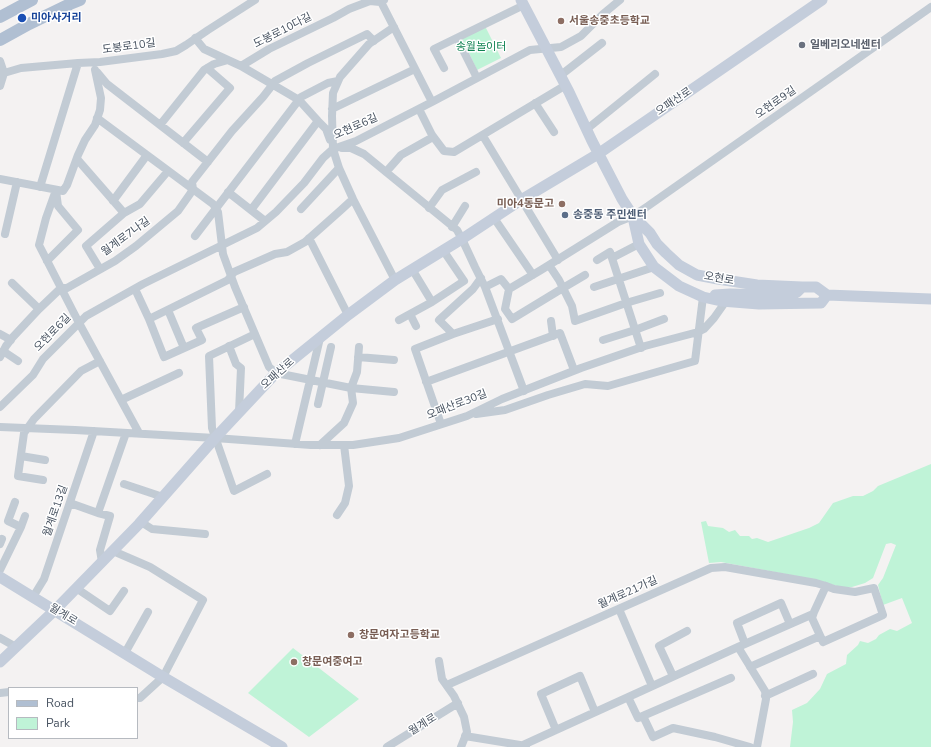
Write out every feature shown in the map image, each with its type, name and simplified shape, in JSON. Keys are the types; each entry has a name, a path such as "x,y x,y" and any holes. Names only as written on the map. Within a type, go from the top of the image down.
{"main road":[{"path":"0,17 32,0"},
{"path":"4,38 80,0"}],"street":[{"name":"도봉로10길","path":"2,74 21,68 100,62 176,51 256,0"},
{"name":"오현로6길","path":"0,407 33,375 43,359 86,316 135,289 257,228 276,212 304,183 323,158 333,149 356,141 530,50 561,47 581,36 602,14 620,0"},
{"name":"오패산로","path":"0,662 55,610 141,522 215,438 276,374 348,315 412,269 599,154 822,0"},
{"name":"도봉로10다길","path":"241,66 269,49 349,9 370,1 381,1"},
{"path":"381,1 432,102"},
{"path":"444,68 434,49 523,2"},
{"name":"오현로","path":"523,2 599,154 632,216 650,234 666,254 679,265 697,275 731,282 757,285 816,287 827,295 931,299"},
{"name":"오현로9길","path":"508,289 558,260 618,222 632,216 654,202 931,7"},
{"path":"333,149 333,93 340,77 369,44 394,27"},
{"path":"192,189 192,182 232,131 263,97 275,81 367,34 374,41"},
{"path":"195,38 204,49 241,66 299,100 326,129 339,168 353,199 395,280"},
{"path":"457,38 477,78"},
{"path":"419,109 433,137 444,151 454,152 483,136 535,103 563,80 602,44"},
{"path":"160,125 204,70 214,64 228,60"},
{"path":"0,61 2,74 0,86"},
{"path":"88,62 107,84 208,162"},
{"path":"40,187 78,63"},
{"path":"183,143 230,88 207,68"},
{"path":"332,109 415,69"},
{"path":"0,179 62,191 67,185 85,140 95,125 100,110 101,98 95,70"},
{"path":"587,129 655,74"},
{"path":"194,236 301,97 328,83 338,81"},
{"path":"535,103 554,132"},
{"path":"97,118 213,204 216,208 222,238 223,254 269,367 276,374 310,379 351,388 394,392"},
{"path":"251,210 318,121"},
{"path":"483,136 558,260"},
{"path":"386,172 400,155 433,137"},
{"path":"333,149 351,148 364,154 456,230 462,239 485,287 524,391"},
{"path":"113,201 147,155"},
{"name":"월계로7나길","path":"77,159 124,213"},
{"path":"301,209 339,168"},
{"path":"100,269 86,246 124,213 140,204 168,171"},
{"path":"429,208 442,190 476,172"},
{"path":"5,234 17,182"},
{"name":"월계로7나길","path":"61,288 67,288 115,261 136,246 178,211 192,189"},
{"path":"47,261 78,230 58,206 56,190"},
{"path":"56,190 38,244 138,433"},
{"path":"228,192 265,221"},
{"path":"150,319 228,280 234,272 275,254 287,252 304,242 353,199"},
{"path":"452,227 465,206"},
{"name":"오현로","path":"632,216 638,244 654,267 679,286 703,297 758,304 821,303 827,295"},
{"path":"494,218 533,275"},
{"path":"309,238 348,315"},
{"path":"612,258 638,244"},
{"path":"399,320 432,302 464,281 443,250"},
{"path":"597,260 610,252 641,348"},
{"path":"549,265 560,280 572,306 575,321 660,292"},
{"path":"594,287 654,267"},
{"path":"412,269 432,302"},
{"path":"485,287 501,279 508,289 505,309 512,320 585,275"},
{"path":"453,334 439,320 472,289 481,278"},
{"path":"12,284 39,309"},
{"path":"467,416 505,410 585,384 608,386 695,361 703,297 730,294 791,295 802,287"},
{"path":"18,360 1,354 11,340 39,309 61,288"},
{"path":"135,289 150,319 164,357 202,340 196,328 244,307"},
{"path":"698,332 709,324 726,301"},
{"path":"168,310 184,348"},
{"path":"410,314 416,326"},
{"path":"440,424 415,349 498,319"},
{"path":"603,340 664,319"},
{"path":"551,321 574,370"},
{"name":"오패산로30길","path":"0,427 138,433 295,444 354,445 399,438 467,416 502,399 574,370 641,348 698,332"},
{"path":"0,334 11,340"},
{"path":"255,334 209,356 212,428 234,490 267,474"},
{"path":"426,382 557,334"},
{"name":"오패산로","path":"310,379 320,338"},
{"path":"229,346 236,364 241,368 239,412"},
{"path":"318,404 331,347"},
{"path":"320,445 344,423 353,403 351,388 357,372 359,347"},
{"path":"358,357 394,360"},
{"path":"43,480 18,476 24,433 34,419 81,371 100,361"},
{"path":"120,400 179,373"},
{"path":"295,444 310,379"},
{"name":"월계로13길","path":"33,597 44,579 94,431"},
{"path":"98,513 126,433"},
{"path":"337,515 346,503 349,486 344,445"},
{"path":"21,456 45,460"},
{"path":"124,484 163,497"},
{"path":"15,502 8,521 21,527"},
{"path":"70,503 110,516 100,550 102,562"},
{"path":"0,570 25,516"},
{"path":"141,522 152,529 205,534"},
{"path":"113,551 150,567 203,600 163,677 140,698 138,698"},
{"name":"월계로21가길","path":"447,685 711,568 725,567 816,583 834,589 855,592 874,588 883,615 823,642 820,636"},
{"name":"월계로","path":"0,577 280,747"},
{"path":"750,667 820,636 812,618 826,586"},
{"path":"76,588 110,611 124,591"},
{"path":"757,747 766,699 765,690 750,667 741,645 737,623 781,603 790,624"},
{"path":"619,609 652,686"},
{"path":"125,653 148,612"},
{"path":"465,736 525,746 556,730 673,676 813,614"},
{"path":"673,676 659,646 687,631"},
{"path":"0,638 16,647"},
{"path":"438,661 442,679 454,696 464,717 467,732 461,747"},
{"path":"765,696 813,674"},
{"path":"556,730 541,694 580,676 595,712"},
{"path":"628,697 638,718 731,678"},
{"name":"월계로","path":"387,747 458,703"},
{"path":"643,716 653,737 673,728 715,737 750,747"}],"green space":[{"name":"송월놀이터","path":"485,26 501,58 477,70 461,36"},
{"path":"931,464 931,747 790,747 793,722 792,710 807,703 820,689 827,674 846,664 847,655 858,645 860,641 868,643 890,629 897,631 912,623 902,598 883,605 878,585 883,578 896,545 891,543 886,544 873,578 865,583 852,587 841,587 812,579 721,562 709,563 701,522 706,521 708,526 723,528 729,532 735,530 740,536 749,536 752,539 757,538 768,542 819,523 833,503 853,496 863,496 873,491 878,486"},
{"path":"293,648 359,699 309,737 248,693"}],"place":[{"name":"미아사거리","path":"22,18"},
{"name":"서울송중초등학교","path":"561,21"},
{"name":"일베리오네센터","path":"802,45"},
{"name":"미아4동문고","path":"562,204"},
{"name":"송중동 주민센터","path":"565,215"},
{"name":"창문여자고등학교","path":"351,635"},
{"name":"창문여중여고","path":"294,662"}]}
